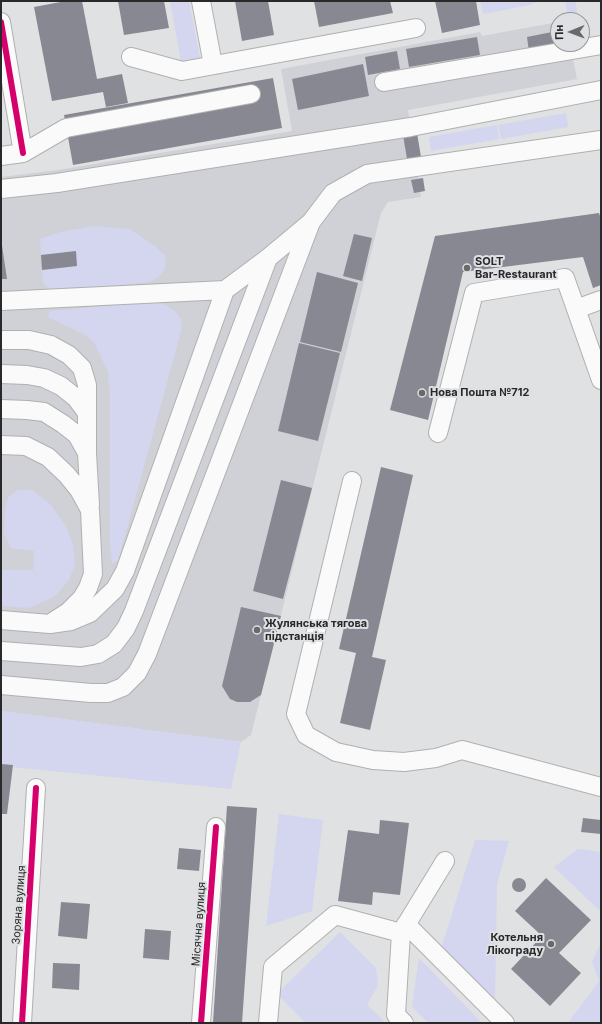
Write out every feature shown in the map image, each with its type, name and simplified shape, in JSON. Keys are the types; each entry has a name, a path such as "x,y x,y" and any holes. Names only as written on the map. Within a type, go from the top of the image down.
{"street":[{"path":"201,1 213,65"},
{"path":"1,22 23,153"},
{"path":"131,56 182,71 416,28"},
{"path":"384,82 601,45"},
{"path":"1,189 57,183 411,127 601,90"},
{"path":"1,156 23,153 66,128 251,94"},
{"path":"1,620 50,624 71,621 90,613 115,589 125,571 225,290 268,258 311,222 334,193 367,174 601,140"},
{"path":"1,685 91,693 108,693 123,687 137,673 147,654 311,222"},
{"path":"1,651 81,657 98,654 114,644 126,628 134,611 268,258"},
{"path":"438,433 474,293 565,278 601,380"},
{"path":"1,301 225,290"},
{"path":"576,309 601,300"},
{"path":"1,340 29,340 51,345 69,355 82,368 87,385 87,453 93,574 88,588 68,612 50,624"},
{"path":"1,374 26,375 44,378 61,386 76,398 87,414"},
{"path":"1,409 44,412 77,435 87,453"},
{"path":"1,445 26,446 48,458 75,485 90,510"},
{"path":"352,481 296,714 306,735 336,752 373,760 404,762 436,758 462,750 601,787"},
{"name":"Зоряна вулиця","path":"22,1023 36,788"},
{"name":"Місячна вулиця","path":"201,1023 216,827"},
{"path":"404,1023 396,1015 404,929 445,861"},
{"path":"268,1023 273,967 335,915 404,929 505,1023"}],"shaded area":[{"path":"170,1 189,1 200,58 181,62"},
{"path":"480,1 539,1 530,5 483,14"},
{"path":"565,1 575,1 577,12 567,12"},
{"path":"550,23 550,52 572,52 577,79 408,110 421,197 388,202 381,213 251,735 241,742 1,711 1,177 58,170 292,131 281,69 480,32 482,36"},
{"path":"566,113 568,127 501,139 498,125"},
{"path":"497,125 499,139 431,151 429,137"},
{"path":"94,226 130,229 155,246 166,256 165,269 160,276 149,282 51,292 43,282 42,270 77,266 76,251 41,255 40,239 60,232"},
{"path":"151,302 166,305 175,311 181,319 182,328 118,561 112,563 110,547 110,394 108,372 95,344 87,336 48,317 50,311"},
{"path":"18,490 32,490 50,504 66,526 73,545 75,565 69,580 54,597 29,608 1,606 1,570 33,570 34,551 11,548 4,534 5,510 8,497"},
{"path":"1,711 241,742 231,789 1,766"},
{"path":"279,814 323,820 312,911 266,926"},
{"path":"475,840 509,841 497,884 495,1001 441,949"},
{"path":"578,849 601,852 601,912 554,867"},
{"path":"340,932 376,968 378,985 367,1005 386,1023 306,1023 277,994"},
{"path":"601,942 601,1023 568,1023 599,981 592,962"},
{"path":"419,958 482,1023 428,1023 412,1007"}],"building":[{"path":"66,1 82,1 97,79 122,74 128,103 106,107 103,92 52,101 34,7"},
{"path":"118,1 164,1 169,28 124,35"},
{"path":"235,1 268,1 274,35 242,41"},
{"path":"314,1 390,1 393,13 319,27"},
{"path":"435,1 476,1 480,25 442,33"},
{"path":"550,32 550,46 529,52 527,37"},
{"path":"477,37 480,55 409,67 406,49"},
{"path":"397,51 400,69 368,75 365,57"},
{"path":"363,64 369,96 298,110 292,79"},
{"path":"273,78 282,128 73,165 64,115"},
{"path":"417,133 421,157 407,159 403,135"},
{"path":"423,178 425,191 414,193 411,180"},
{"path":"599,213 601,219 601,285 593,288 583,257 463,272 428,420 390,410 435,236"},
{"path":"354,234 372,238 362,281 343,276"},
{"path":"1,239 7,279 1,279"},
{"path":"76,251 77,266 42,270 41,255"},
{"path":"317,272 358,283 341,352 300,342"},
{"path":"299,343 340,353 318,441 278,431"},
{"path":"381,467 413,475 372,657 386,660 370,730 340,723 356,653 339,649"},
{"path":"281,480 312,488 283,599 253,591"},
{"path":"241,607 281,616 261,695 250,702 237,702 230,699 222,686"},
{"path":"1,764 13,765 7,814 1,814"},
{"path":"227,806 257,808 242,1023 213,1023"},
{"path":"583,818 601,820 601,834 581,832"},
{"path":"380,820 409,823 400,895 373,892 372,905 338,901 348,830 379,834"},
{"path":"179,848 201,850 199,871 177,869"},
{"path":"516,878 522,878 526,882 526,888 522,892 516,892 512,888 512,882"},
{"name":"Котельня Лікограду","path":"546,878 591,920 559,953 581,973 550,1006 511,969 542,936 515,911"},
{"path":"61,902 90,904 87,939 58,936"},
{"path":"145,929 171,931 169,960 143,958"},
{"path":"53,963 80,964 79,990 52,988"}],"cycle path":[{"path":"1,22 23,153"},
{"path":"22,1023 36,788"},
{"path":"201,1023 216,827"}],"place":[{"name":"SOLT Bar-Restaurant","path":"467,268"},
{"name":"Нова Пошта №712","path":"422,393"},
{"name":"Жулянська тягова підстанція","path":"257,630"},
{"name":"Котельня Лікограду","path":"551,944"}]}
